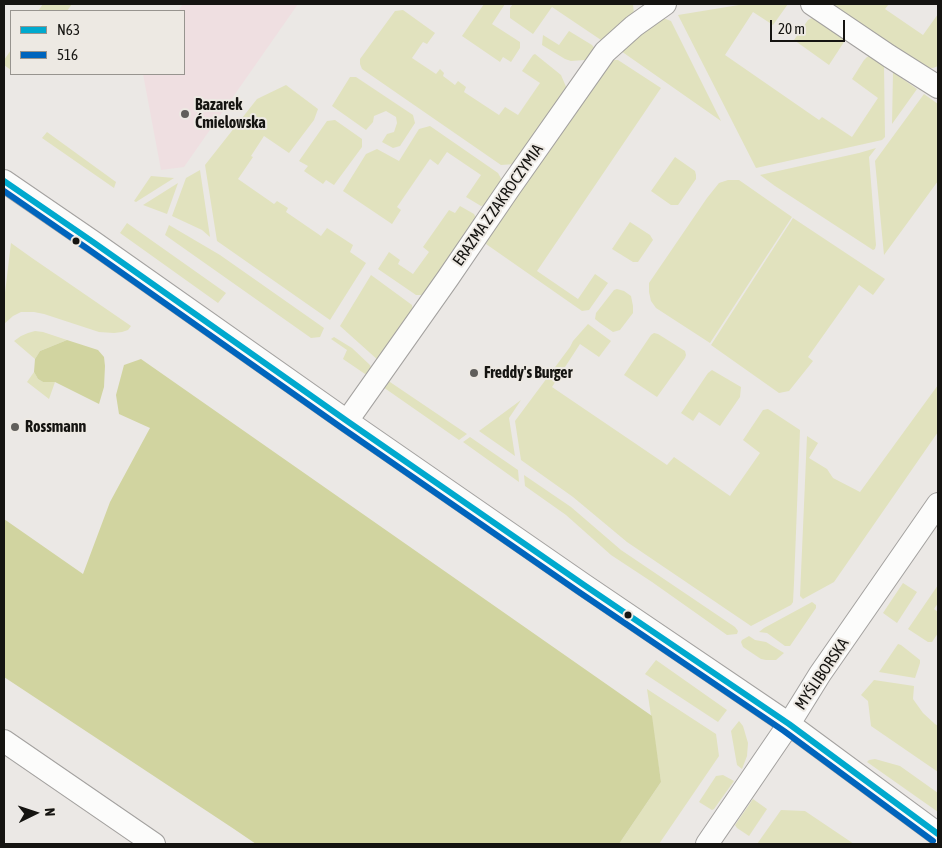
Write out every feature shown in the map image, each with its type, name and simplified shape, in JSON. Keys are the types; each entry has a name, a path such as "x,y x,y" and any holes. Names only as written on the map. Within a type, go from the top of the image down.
{"street":[{"name":"ERAZMA Z ZAKROCZYMIA","path":"347,421 605,52 634,26 665,4"},
{"path":"812,4 938,87"},
{"path":"4,181 584,586 789,724 938,834"},
{"name":"MYŚLIBORSKA","path":"707,844 789,724 820,674 938,504"},
{"path":"4,741 154,844"}],"shaded area":[{"name":"Bazarek Ćmielowska","path":"183,4 298,4 184,167 161,170 143,75 185,75 185,10 179,10"}],"green space":[{"path":"43,4 72,4 68,10 39,10"},
{"path":"484,4 505,4 492,24 520,42 520,48 511,62 503,57 500,62 462,36"},
{"path":"513,4 633,4 634,14 601,44 601,40 552,7 533,34 510,18 510,8"},
{"path":"745,4 788,4 773,25 753,12 725,55 819,120 822,117 852,137 878,98 852,79 864,60 869,56 884,65 885,137 882,140 756,168 678,15"},
{"path":"828,4 889,4 885,9 923,35 938,14 938,66 933,68 922,67"},
{"path":"403,10 435,33 427,44 423,42 412,58 436,74 440,69 444,73 443,76 455,85 458,81 466,87 464,92 499,115 505,107 518,115 540,83 522,71 533,55 535,54 561,75 567,89 515,164 501,165 362,69 360,59 395,11"},
{"path":"663,18 671,21 721,121 621,51 622,47"},
{"path":"812,18 843,37 844,42 829,65 794,40 808,20"},
{"path":"569,31 592,45 596,50 590,57 585,60 571,61 542,45 543,35 559,45"},
{"path":"10,51 10,69 4,65 4,60"},
{"path":"610,60 618,60 661,88 537,271 578,299 595,274 608,283 589,310 582,311 486,244"},
{"path":"893,72 917,89 892,124"},
{"path":"350,77 356,77 413,115 415,123 400,146 393,148 382,142 387,134 394,132 397,123 396,117 386,111 374,116 373,122 366,130 332,106"},
{"path":"286,85 318,109 314,120 289,153 264,136 238,179 274,204 277,201 288,208 286,212 321,236 327,228 353,245 350,252 366,263 330,320 217,241 205,165 257,99"},
{"path":"924,94 938,104 938,181 884,255 875,161"},
{"path":"335,120 362,139 362,147 334,185 326,180 323,184 304,171 308,166 299,161 327,121"},
{"path":"430,126 498,173 503,182 487,205 481,206 466,197 481,175 447,152 438,165 430,159 397,207 401,210 392,224 343,191 366,154 377,149 399,161 419,129"},
{"path":"47,132 116,182 114,188 42,138"},
{"path":"876,148 869,157 876,245 873,250 760,175 859,153"},
{"path":"675,157 695,171 696,179 678,205 671,205 651,191"},
{"path":"200,170 210,237 202,230 172,216 186,178"},
{"path":"151,176 174,178 136,202 134,201"},
{"path":"728,180 739,180 792,217 710,343 656,308 651,301 649,283 707,198 719,183"},
{"path":"178,183 167,214 143,205"},
{"path":"460,206 474,214 477,220 425,295 416,295 378,269 389,252 400,260 398,264 413,274 429,252 423,247 449,210 455,213"},
{"path":"793,218 885,279 873,295 859,285 808,357 813,361 789,391 779,393 711,345"},
{"path":"630,222 650,235 653,240 638,262 633,262 612,249"},
{"path":"127,223 226,293 218,303 120,233"},
{"path":"169,225 220,255 324,328 320,337 311,338 165,235"},
{"path":"11,243 131,326 128,330 122,332 99,332 34,312 21,312 4,324 4,301"},
{"path":"371,275 412,305 413,311 379,361 340,326"},
{"path":"617,289 631,296 633,313 620,330 613,332 595,319 596,313 614,290"},
{"path":"588,324 611,341 599,357 580,344 552,387 667,465 674,457 730,496 760,453 743,440 763,410 768,409 800,430 794,583 793,602 791,605 751,626 627,542 573,497 521,460 515,421 573,341"},
{"path":"35,331 67,340 40,351 35,359 14,341 21,336"},
{"path":"654,333 685,351 686,355 657,397 624,375"},
{"path":"334,337 352,348 370,365 372,370 368,376 343,359 347,350 331,339"},
{"path":"67,340 98,350 104,357 104,387 99,404 55,382 43,382 38,379 34,372 35,359 40,351"},
{"path":"141,359 652,716 661,782 619,844 256,844 4,677 4,519 83,574 110,502 150,428 119,414 116,395 124,365"},
{"path":"712,370 741,387 740,397 720,426 699,412 693,421 681,413"},
{"path":"34,372 38,379 43,382 55,382 49,399 27,382"},
{"path":"387,380 467,434 459,440 383,387"},
{"path":"938,385 938,432 834,582 803,599 800,596 807,436 818,443 809,458 827,469 833,478 860,492"},
{"path":"521,400 509,418 515,456 479,431"},
{"path":"470,437 518,470 519,482 463,442"},
{"path":"524,475 571,507 621,550 735,627 738,631 737,634 727,635 611,555 566,515 525,486"},
{"path":"903,583 917,592 897,623 883,613"},
{"path":"938,585 938,603 934,609 938,612 938,633 932,642 928,642 908,629"},
{"path":"812,602 816,605 816,608 790,646 785,646 767,633 759,632 764,628"},
{"path":"749,636 755,640 766,642 784,653 776,660 761,659 743,647 742,640"},
{"path":"898,644 920,660 915,678 879,672"},
{"path":"656,660 727,710 718,722 645,674"},
{"path":"874,680 914,686 913,699 923,713 938,726 938,772 871,726 868,701 861,695"},
{"path":"647,689 716,734 719,756 659,844 619,844 661,782"},
{"path":"739,721 743,726 748,743 747,756 742,769 737,765 731,731"},
{"path":"875,759 900,766 938,793 938,812 867,762"},
{"path":"723,775 734,781 712,810 699,802 716,776"},
{"path":"753,799 767,809 749,836 735,825"},
{"path":"781,810 805,811 854,844 757,844"}],"transit line":[{"name":"N63","path":"4,181 584,585 789,724 938,834"},
{"name":"516","path":"4,191 342,428 784,731 933,841"}],"place":[{"name":"Bazarek Ćmielowska","path":"185,114"},
{"name":"Freddy's Burger","path":"474,373"},
{"name":"Rossmann","path":"15,427"}]}
